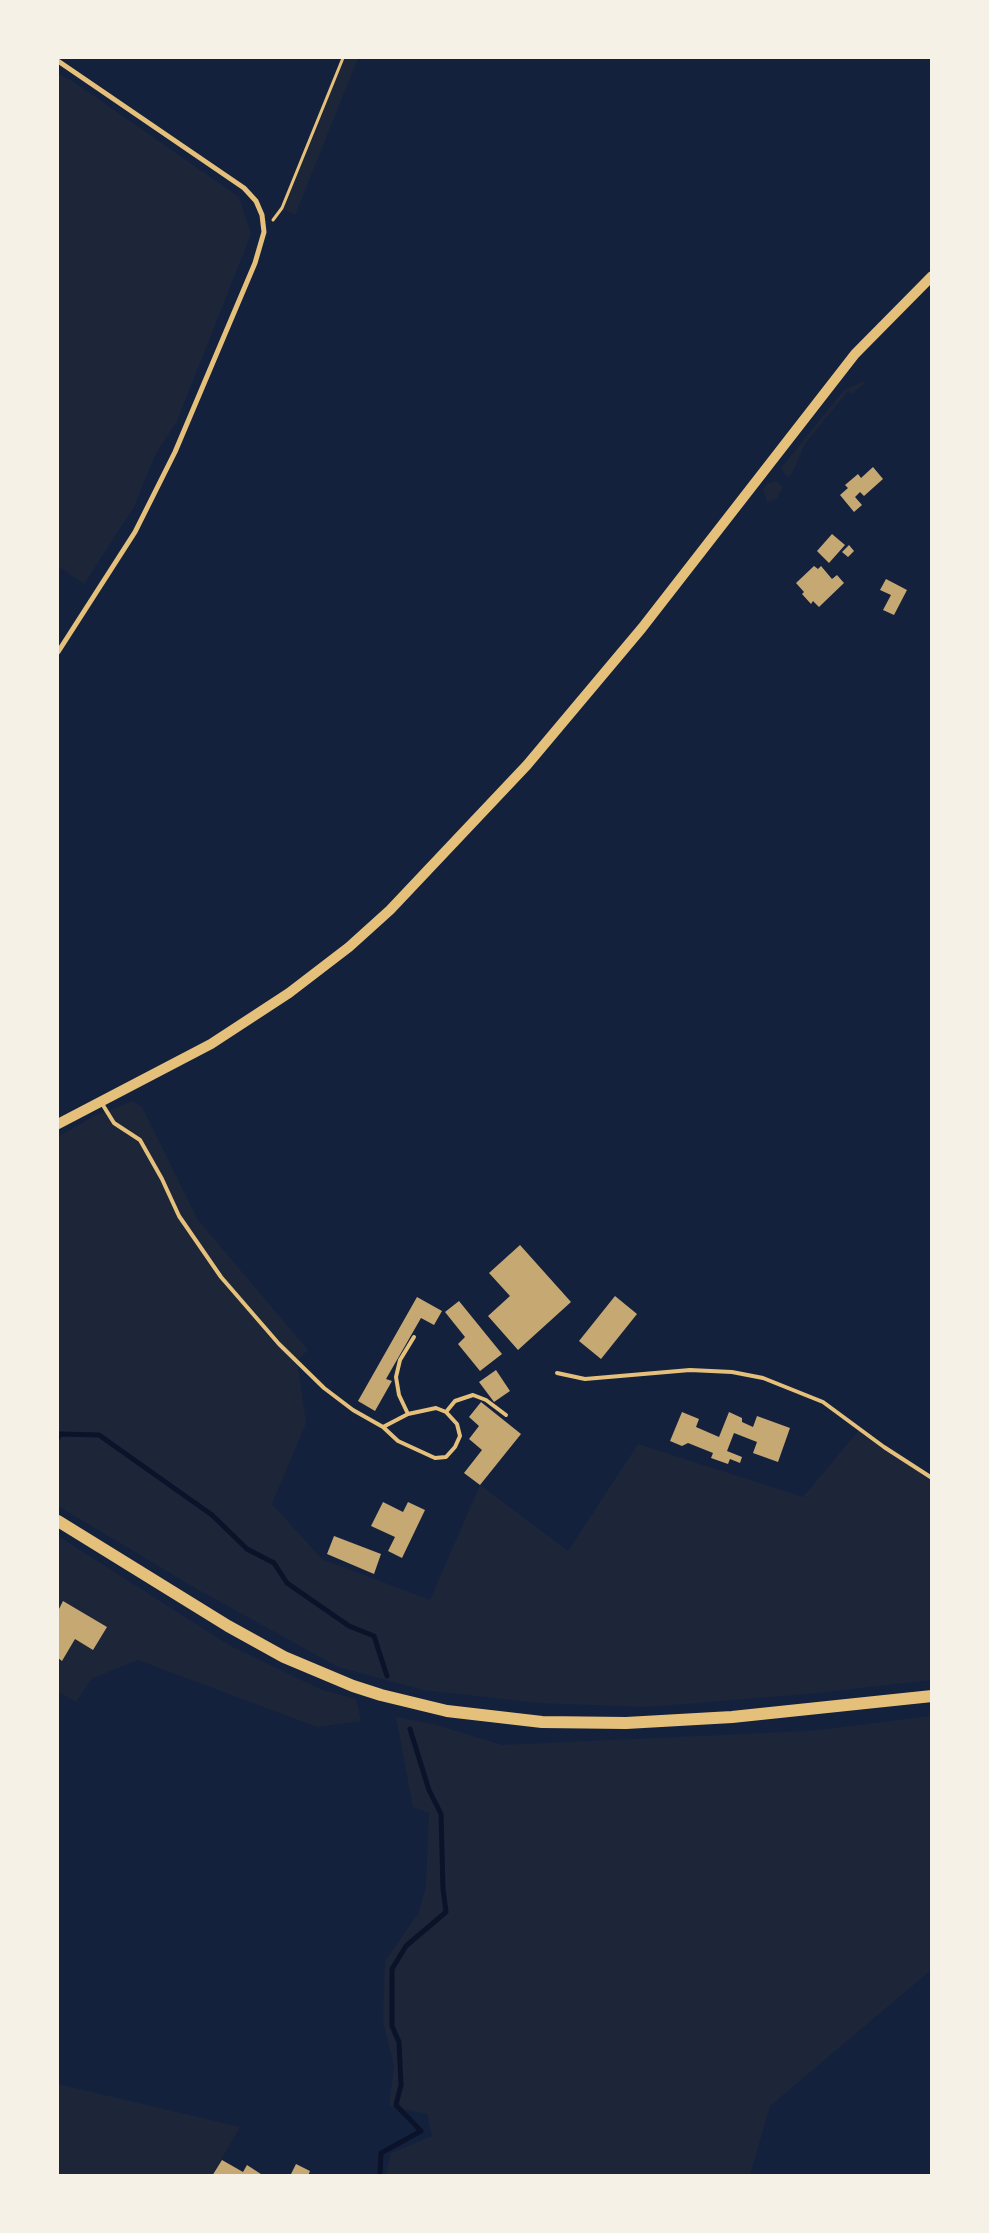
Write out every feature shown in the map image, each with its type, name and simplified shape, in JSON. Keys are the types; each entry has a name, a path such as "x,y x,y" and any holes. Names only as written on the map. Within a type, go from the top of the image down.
{"main road":[{"path":"58,1124 211,1044 289,993 349,947 390,910 527,766 642,628 855,354 932,276"},
{"path":"58,1521 228,1626 284,1656 353,1686 438,1709 542,1722 626,1723 732,1717 932,1696"}],"street":[{"path":"58,61 244,188 256,202 262,215 264,232 255,263 175,452 135,532 58,652"}],"lane":[{"path":"101,1102 114,1123 140,1140 162,1178 179,1216 221,1276 266,1329 324,1388 353,1410 383,1427 398,1440 416,1451 434,1458 446,1457 455,1447 460,1436 457,1424 446,1412 436,1408 408,1414 383,1427"},
{"path":"408,1414 399,1395 396,1377 400,1360 414,1336"},
{"path":"558,1373 585,1379 690,1370 732,1372 763,1378 823,1402 884,1447 932,1478"},
{"path":"446,1412 455,1401 473,1395 486,1400 506,1415"}],"path":[{"path":"264,232 282,208 342,58"}],"shaded area":[{"path":"343,58 358,58 295,215 282,208"},
{"path":"58,74 71,80 239,197 251,234 177,421 155,455 134,507 84,584 58,566"},
{"path":"862,382 866,383 851,394 848,391 804,445 789,478 783,472 782,467 844,390"},
{"path":"776,481 783,487 777,498 767,503 763,490 767,484"},
{"path":"133,1101 142,1107 198,1220 308,1350 297,1361 306,1423 272,1504 322,1559 430,1600 480,1485 568,1551 638,1444 803,1497 860,1429 931,1478 931,1680 808,1694 646,1707 539,1703 423,1690 338,1667 195,1588 58,1506 58,1137 94,1116"},
{"path":"58,1536 229,1645 322,1690 356,1699 361,1721 317,1727 138,1660 91,1679 76,1702 58,1692"},
{"path":"931,1716 931,1970 770,2106 750,2175 386,2175 391,2153 432,2136 427,2114 389,2106 394,2065 383,2022 385,1961 418,1914 426,1886 429,1813 413,1807 396,1717 437,1725 502,1745 810,1731"},
{"path":"58,2084 240,2127 212,2175 58,2176"}],"building":[{"path":"873,467 883,479 864,496 860,492 855,497 862,505 854,512 840,495 848,488 845,485 858,474 861,478"},
{"path":"832,534 845,545 829,563 817,551"},
{"path":"849,545 854,551 848,557 842,552"},
{"path":"814,566 818,569 821,566 832,579 837,575 844,583 819,607 813,601 811,604 802,594 804,592 796,583"},
{"path":"886,579 907,590 894,615 883,610 891,595 880,590"},
{"path":"520,1245 571,1302 518,1350 488,1316 510,1296 489,1273"},
{"path":"615,1296 637,1314 601,1359 579,1341"},
{"path":"417,1297 442,1311 434,1325 421,1318 386,1379 392,1381 375,1411 358,1401"},
{"path":"459,1301 502,1354 480,1371 458,1344 465,1337 445,1312"},
{"path":"496,1370 510,1391 494,1402 479,1382"},
{"path":"481,1402 521,1434 480,1485 464,1473 482,1450 469,1439 479,1426 469,1417"},
{"path":"682,1412 699,1419 696,1427 719,1437 729,1412 742,1418 742,1422 753,1427 757,1416 790,1428 778,1462 753,1453 757,1442 734,1433 727,1451 742,1457 740,1463 730,1459 728,1464 711,1458 713,1453 688,1443 682,1446 670,1441"},
{"path":"383,1502 403,1512 408,1502 425,1510 402,1558 388,1551 395,1537 371,1526"},
{"path":"334,1536 381,1554 374,1574 327,1554"},
{"path":"63,1601 107,1627 93,1650 75,1639 62,1661 58,1658 58,1611"},
{"path":"222,2160 243,2172 247,2165 264,2176 212,2176"},
{"path":"296,2164 310,2171 308,2176 290,2176"}],"waterway":[{"path":"58,1438 60,1434 99,1435 212,1515 247,1549 274,1563 287,1583 349,1626 374,1636 387,1676"},
{"path":"380,2176 381,2153 421,2131 396,2105 401,2085 399,2042 392,2026 392,1969 406,1946 446,1912 443,1889 441,1814 429,1790 410,1729"}]}
